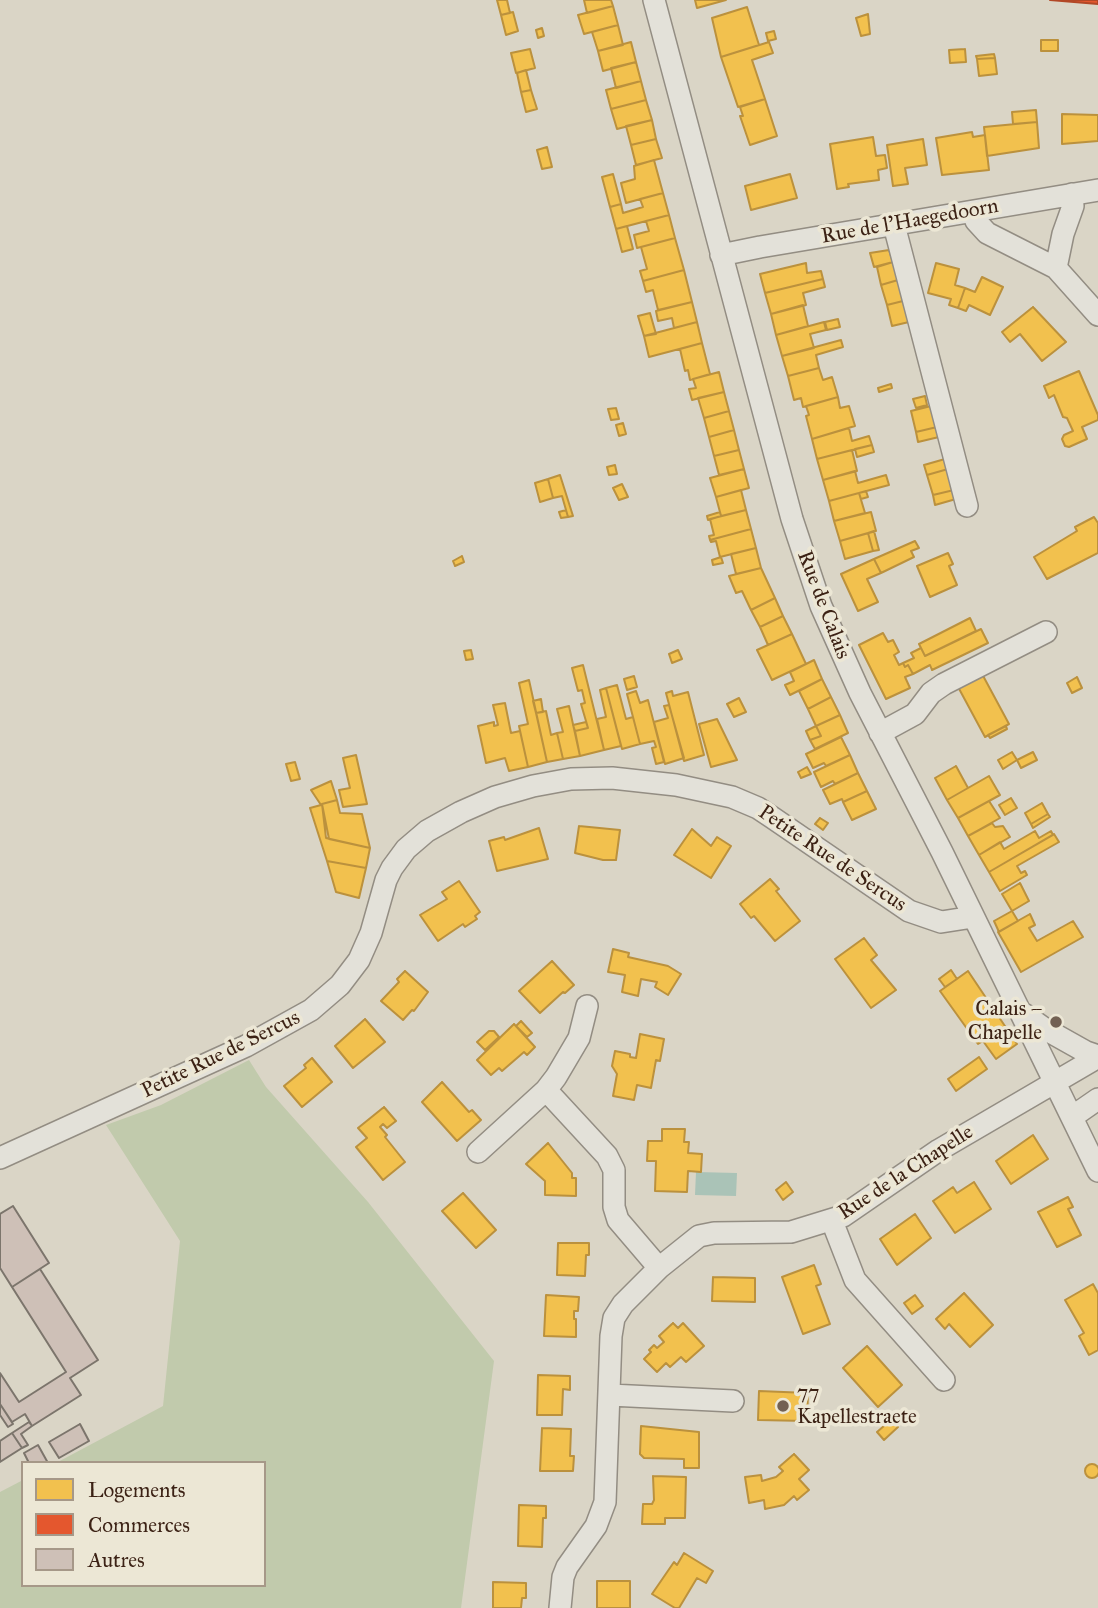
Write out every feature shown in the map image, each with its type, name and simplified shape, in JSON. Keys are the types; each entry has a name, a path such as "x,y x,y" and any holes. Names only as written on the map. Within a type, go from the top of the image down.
{"street":[{"name":"Rue de Calais","path":"654,0 806,565 838,647 1098,1171"},
{"name":"Rue de l'Haegedoorn","path":"722,255 1098,190"},
{"path":"1056,268 1063,234 1073,206 1072,194"},
{"path":"973,212 976,221 987,233 1056,268 1098,315"},
{"path":"894,225 967,506"},
{"path":"880,733 915,715 932,693 944,684 1046,632"},
{"name":"Petite Rue de Sercus","path":"0,1158 246,1046 311,1010 340,985 359,960 371,933 386,880 406,849 451,816 533,786 571,779 612,778 676,785 732,797 758,808 909,912 941,922 973,917"},
{"path":"478,1152 546,1090 574,1051 587,1006"},
{"name":"Rue de la Chapelle","path":"1019,1010 1045,1029 1098,1057"},
{"name":"Rue de la Chapelle","path":"560,1608 563,1577 567,1567 596,1526 605,1502 611,1336 614,1318 623,1304 659,1268 693,1240 706,1234 791,1232 832,1221 855,1210 955,1140 1098,1057"},
{"path":"546,1090 607,1156 614,1170 614,1207 618,1220 659,1268"},
{"path":"1072,1117 1098,1099"},
{"path":"832,1221 855,1280 944,1380"},
{"path":"610,1395 733,1401"}],"shaded area":[{"path":"249,1060 266,1087 368,1202 494,1361 461,1608 0,1608 0,1492 21,1481 21,1587 266,1587 266,1461 60,1461 163,1406 180,1241 106,1125 161,1105"},
{"path":"696,1172 737,1173 736,1196 695,1195"}],"building: Logements":[{"path":"497,0 507,0 510,13 501,15"},
{"path":"584,0 611,0 613,6 587,13"},
{"path":"695,0 726,0 697,8"},
{"path":"613,6 618,25 584,34 578,15"},
{"path":"747,7 759,45 721,57 712,18"},
{"path":"513,12 518,31 506,35 501,15"},
{"path":"868,14 870,34 861,36 856,18"},
{"path":"618,25 623,45 598,51 592,32"},
{"path":"542,28 544,36 538,38 536,30"},
{"path":"774,31 776,39 768,41 766,33"},
{"path":"1041,40 1058,40 1058,51 1041,51"},
{"path":"631,42 636,62 603,71 598,51"},
{"path":"769,42 773,53 752,60 765,99 738,107 721,57"},
{"path":"530,49 535,68 516,73 511,53"},
{"path":"965,49 966,62 950,63 949,50"},
{"path":"994,54 995,58 977,59 976,56"},
{"path":"995,58 997,74 979,76 977,59"},
{"path":"636,62 641,81 616,88 611,68"},
{"path":"526,70 531,90 521,92 517,73"},
{"path":"641,81 646,100 611,109 606,90"},
{"path":"531,90 537,109 526,112 521,92"},
{"path":"765,99 777,136 750,145 740,116 743,116 740,107"},
{"path":"646,100 652,120 617,129 611,109"},
{"path":"1036,110 1037,122 1013,124 1012,112"},
{"path":"1062,114 1098,115 1098,141 1062,144"},
{"path":"652,120 656,139 631,145 626,126"},
{"path":"1037,122 1039,148 987,156 984,127"},
{"path":"972,132 973,137 985,135 989,170 942,175 936,138"},
{"path":"873,137 876,156 885,155 887,168 878,170 879,180 848,184 849,187 837,189 830,144"},
{"path":"656,139 662,158 636,165 631,145"},
{"path":"923,139 927,165 905,168 908,184 893,186 887,145"},
{"path":"547,147 552,167 542,169 537,150"},
{"path":"654,160 663,193 626,203 621,183 635,179 634,166"},
{"path":"613,174 621,204 610,207 602,177"},
{"path":"790,174 797,198 751,210 745,186"},
{"path":"663,193 669,215 616,229 610,207 621,204 623,213 643,207 640,199"},
{"path":"669,215 675,238 637,248 634,235 649,231 646,221"},
{"path":"627,226 633,249 622,252 616,229"},
{"path":"675,238 684,270 643,281 640,271 647,269 641,247"},
{"path":"889,250 893,262 874,267 870,253"},
{"path":"893,262 898,280 881,285 877,267"},
{"path":"806,263 807,273 821,271 823,279 765,293 760,274"},
{"path":"936,263 959,269 955,285 965,288 958,308 949,305 951,299 928,293"},
{"path":"684,270 692,302 658,310 653,290 646,292 643,281"},
{"path":"982,277 1003,287 990,315 969,305 966,311 958,308 965,288 975,292"},
{"path":"823,279 825,287 803,293 806,305 771,314 765,293"},
{"path":"898,280 903,301 887,305 881,285"},
{"path":"903,301 909,322 892,326 887,305"},
{"path":"692,302 697,322 674,328 672,318 658,321 656,311"},
{"path":"803,305 808,326 776,335 771,314"},
{"path":"1033,307 1066,342 1042,361 1020,334 1010,342 1002,332"},
{"path":"650,313 656,334 644,336 638,316"},
{"path":"838,319 840,327 827,330 825,322"},
{"path":"697,322 702,343 649,357 644,336"},
{"path":"824,322 826,330 810,334 814,348 782,356 776,335"},
{"path":"841,340 843,347 816,355 819,368 788,376 782,356"},
{"path":"702,343 710,374 690,380 680,349"},
{"path":"819,368 823,380 832,377 838,397 803,407 801,398 794,400 788,376"},
{"path":"1079,371 1098,420 1082,427 1087,439 1069,447 1065,446 1062,439 1073,431 1067,418 1063,417 1054,395 1049,398 1044,386"},
{"path":"719,372 724,392 692,400 689,389 696,388 693,379"},
{"path":"891,384 892,388 879,392 878,388"},
{"path":"724,392 729,411 704,418 698,398"},
{"path":"925,396 927,405 916,408 913,399"},
{"path":"838,397 840,408 849,406 855,426 812,439 806,406"},
{"path":"931,406 937,427 916,432 911,411"},
{"path":"616,408 619,419 611,420 608,409"},
{"path":"729,411 734,430 709,437 704,418"},
{"path":"623,423 626,434 619,436 616,425"},
{"path":"937,427 939,437 918,442 916,432"},
{"path":"849,428 852,441 869,436 872,445 817,459 812,439"},
{"path":"734,430 739,450 714,456 709,437"},
{"path":"872,445 874,452 857,457 855,449"},
{"path":"739,450 744,469 719,475 714,456"},
{"path":"852,450 857,471 823,480 817,459"},
{"path":"945,459 948,469 927,475 924,465"},
{"path":"615,465 617,474 609,475 607,467"},
{"path":"744,469 749,488 716,497 710,478"},
{"path":"948,469 954,490 933,495 927,475"},
{"path":"855,471 858,483 886,475 889,485 829,501 823,480"},
{"path":"560,475 573,516 568,517 562,496 553,498 548,479"},
{"path":"548,479 553,498 540,502 535,483"},
{"path":"622,484 628,497 619,500 613,488"},
{"path":"741,490 746,510 721,516 716,497"},
{"path":"954,490 956,499 935,505 933,495"},
{"path":"866,491 868,497 861,499 859,493"},
{"path":"859,493 865,513 834,521 829,501"},
{"path":"566,510 568,517 561,518 559,512"},
{"path":"746,510 751,529 710,540 709,536 714,535 710,519"},
{"path":"720,512 721,516 708,520 707,516"},
{"path":"871,512 876,531 840,541 834,521"},
{"path":"1094,517 1098,523 1098,553 1047,579 1034,557 1077,531 1075,527"},
{"path":"751,529 756,548 720,557 716,541 710,540"},
{"path":"874,531 879,550 873,551 868,533"},
{"path":"868,533 873,551 845,559 840,541"},
{"path":"915,541 919,548 911,551 914,557 881,573 874,559"},
{"path":"756,548 761,568 736,574 731,554"},
{"path":"948,553 953,564 949,566 957,585 930,597 917,566"},
{"path":"462,556 464,562 455,566 453,561"},
{"path":"721,557 723,563 713,565 712,560"},
{"path":"874,559 881,573 867,579 878,602 858,611 841,574"},
{"path":"761,568 775,598 751,610 742,591 736,593 729,576"},
{"path":"775,598 783,616 760,627 751,610"},
{"path":"783,616 792,634 768,645 760,627"},
{"path":"970,618 976,631 925,656 919,644"},
{"path":"981,629 988,643 932,670 930,665 913,674 908,665 905,667 903,663 914,658 911,653 921,648 925,656"},
{"path":"883,633 888,642 893,640 899,652 894,655 899,665 908,665 913,674 905,677 910,688 886,699 859,645"},
{"path":"792,634 806,664 772,680 757,650"},
{"path":"471,650 473,659 466,660 464,651"},
{"path":"678,650 682,659 672,663 669,654"},
{"path":"814,660 822,679 790,695 785,685 794,681 790,672"},
{"path":"583,665 604,750 580,756 575,731 588,728 581,704 585,703 582,690 578,691 572,668"},
{"path":"981,672 1009,724 985,737 957,685"},
{"path":"634,676 637,687 627,690 624,679"},
{"path":"1077,677 1082,688 1072,693 1067,683"},
{"path":"822,679 831,697 808,709 799,691"},
{"path":"529,680 547,762 528,767 519,726 528,724 519,683"},
{"path":"617,685 626,719 633,717 640,744 622,749 606,688"},
{"path":"606,688 621,746 604,750 597,719 606,717 600,690"},
{"path":"636,691 640,703 648,700 664,762 656,764 652,748 656,747 654,741 640,744 627,694"},
{"path":"672,691 673,696 688,692 704,755 684,761 666,693"},
{"path":"831,697 840,715 816,726 808,709"},
{"path":"739,698 746,712 734,717 727,704"},
{"path":"541,699 543,712 536,713 533,701"},
{"path":"505,703 511,733 520,731 528,767 509,771 505,758 486,763 478,726 494,722 494,726 498,725 493,705"},
{"path":"669,705 684,758 665,764 654,722 668,718 664,706"},
{"path":"569,706 580,756 563,759 557,733 563,732 557,709"},
{"path":"546,711 551,735 557,733 563,759 547,762 536,713"},
{"path":"840,715 848,733 815,749 810,740 821,736 816,726"},
{"path":"717,719 737,760 711,767 699,724"},
{"path":"586,722 588,728 575,731 573,725"},
{"path":"816,726 821,736 810,740 806,731"},
{"path":"1006,726 1007,729 990,738 988,735"},
{"path":"841,737 850,755 826,766 824,763 813,768 806,754"},
{"path":"1012,752 1017,760 1003,769 998,760"},
{"path":"1033,752 1037,760 1021,768 1017,760"},
{"path":"356,755 367,804 343,807 339,790 350,788 343,758"},
{"path":"850,755 858,773 835,784 833,781 821,787 814,772"},
{"path":"295,762 300,779 291,781 286,764"},
{"path":"956,766 968,788 947,800 935,778"},
{"path":"807,767 811,774 801,778 798,772"},
{"path":"858,773 867,791 843,802 842,799 830,804 823,790"},
{"path":"989,776 1000,795 958,818 947,800"},
{"path":"331,781 337,800 322,804 326,838 370,848 366,868 327,861 310,808 321,805 311,790"},
{"path":"867,791 876,809 852,820 843,802"},
{"path":"1011,798 1017,808 1005,815 999,805"},
{"path":"337,800 340,813 362,814 370,848 329,839 322,804"},
{"path":"989,801 1000,818 968,836 958,818"},
{"path":"1042,803 1048,814 1031,824 1025,813"},
{"path":"1048,814 1050,817 1033,828 1031,824"},
{"path":"820,818 828,823 823,830 815,824"},
{"path":"992,823 995,827 1003,826 1010,837 979,855 968,836"},
{"path":"579,826 620,830 616,860 603,860 575,853"},
{"path":"539,828 548,859 497,871 489,841 504,837 505,840"},
{"path":"692,829 711,846 717,837 731,846 711,878 674,855"},
{"path":"1035,831 1039,838 1051,831 1053,835 989,872 979,855 1000,842 1004,849"},
{"path":"1054,834 1059,842 1017,866 1021,873 1025,871 1027,875 1000,891 989,872"},
{"path":"327,861 366,868 359,898 336,892"},
{"path":"770,879 800,921 775,941 740,904"},
{"path":"459,881 480,912 475,916 477,919 465,927 463,924 438,941 420,915 447,899 442,892"},
{"path":"1020,883 1029,901 1012,911 1002,894"},
{"path":"1012,911 1018,921 999,932 994,921"},
{"path":"1030,914 1035,925 1029,928 1037,941 1073,921 1083,937 1021,972 998,932"},
{"path":"864,938 877,955 871,960 896,990 871,1008 835,959"},
{"path":"613,949 629,953 628,957 668,966 681,974 668,995 655,987 657,982 641,979 638,996 622,992 625,975 608,972"},
{"path":"552,961 574,985 540,1013 519,991"},
{"path":"951,970 957,979 945,987 939,979"},
{"path":"405,971 428,992 414,1011 403,1020 381,1001 399,982 397,979"},
{"path":"968,971 1017,1044 996,1059 983,1041 978,1044 940,991"},
{"path":"365,1019 385,1042 353,1068 335,1046"},
{"path":"521,1021 532,1033 527,1037 516,1026"},
{"path":"514,1024 535,1047 527,1055 524,1052 502,1071 499,1068 491,1075 477,1060"},
{"path":"489,1031 494,1031 499,1037 485,1050 477,1042"},
{"path":"640,1034 664,1039 660,1061 656,1060 651,1088 637,1085 634,1100 613,1096 617,1074 612,1066 615,1051 636,1058"},
{"path":"979,1057 987,1069 956,1091 948,1079"},
{"path":"312,1058 332,1082 302,1107 284,1086 306,1068 304,1065"},
{"path":"442,1082 469,1112 472,1110 481,1120 457,1141 422,1102"},
{"path":"384,1107 396,1121 387,1128 383,1124 380,1127 405,1162 383,1180 356,1147 367,1138 358,1128"},
{"path":"662,1129 685,1129 684,1142 689,1142 688,1153 702,1154 701,1172 688,1171 687,1192 655,1191 656,1161 647,1161 648,1141 662,1141"},
{"path":"1033,1135 1048,1159 1011,1184 996,1161"},
{"path":"548,1143 572,1173 572,1178 576,1178 576,1196 545,1195 545,1181 526,1164"},
{"path":"786,1182 793,1192 783,1200 776,1190"},
{"path":"974,1182 991,1209 955,1233 933,1201 953,1187 957,1193"},
{"path":"463,1193 496,1230 476,1248 442,1211"},
{"path":"1068,1197 1073,1207 1068,1209 1081,1235 1057,1247 1038,1212"},
{"path":"915,1214 931,1238 897,1265 880,1239"},
{"path":"558,1243 589,1243 585,1276 557,1275"},
{"path":"814,1265 821,1284 816,1286 830,1324 803,1334 782,1277"},
{"path":"713,1277 755,1278 755,1302 712,1301"},
{"path":"1093,1284 1098,1293 1098,1350 1089,1355 1079,1336 1084,1333 1065,1300"},
{"path":"964,1293 993,1325 970,1347 949,1324 945,1329 936,1319"},
{"path":"546,1295 579,1297 578,1311 574,1311 576,1337 544,1336"},
{"path":"915,1295 923,1306 912,1314 904,1303"},
{"path":"673,1323 678,1328 683,1323 704,1346 686,1362 681,1357 670,1367 666,1363 657,1372 644,1359 654,1345 657,1348 664,1342 659,1336"},
{"path":"867,1346 902,1385 878,1407 843,1368"},
{"path":"538,1375 570,1376 570,1390 563,1389 562,1415 537,1415"},
{"name":"77 Kapellestraete","path":"759,1391 808,1393 807,1421 758,1420"},
{"path":"892,1419 898,1427 884,1440 877,1432"},
{"path":"641,1426 699,1432 699,1468 684,1468 684,1459 644,1458 640,1454"},
{"path":"542,1428 571,1429 570,1456 574,1456 573,1471 540,1471"},
{"path":"794,1454 809,1470 799,1479 809,1490 797,1500 794,1496 784,1505 765,1509 764,1500 749,1503 745,1477 761,1475 762,1481 776,1477 783,1471 779,1467"},
{"path":"1092,1464 1097,1466 1097,1476 1092,1478 1087,1476 1085,1471 1087,1466"},
{"path":"653,1476 686,1477 685,1518 665,1518 665,1524 642,1524 643,1504 652,1504 654,1500"},
{"path":"519,1505 546,1506 542,1547 518,1546"},
{"path":"684,1553 713,1571 706,1583 697,1578 679,1608 675,1608 652,1594 674,1562 677,1565"},
{"path":"597,1581 630,1581 630,1608 597,1608"},
{"path":"493,1582 526,1583 526,1598 522,1598 521,1608 493,1608"}],"building: Commerces":[{"path":"1050,0 1098,0 1098,4"}],"building: Autres":[{"path":"13,1206 49,1263 12,1287 0,1268 0,1214"},
{"path":"40,1269 98,1360 70,1378 81,1395 32,1426 25,1414 12,1422 0,1404 0,1373 19,1402 66,1372 12,1287"},
{"path":"0,1404 13,1424 8,1427 0,1415"},
{"path":"29,1422 32,1426 21,1434 28,1445 22,1448 12,1433"},
{"path":"80,1424 89,1441 59,1458 49,1442"},
{"path":"12,1433 22,1448 0,1462 0,1441"},
{"path":"38,1445 47,1461 28,1461 24,1453"}],"place":[{"name":"Calais – Chapelle","path":"1056,1022"},
{"name":"77 Kapellestraete","path":"783,1406"}]}
